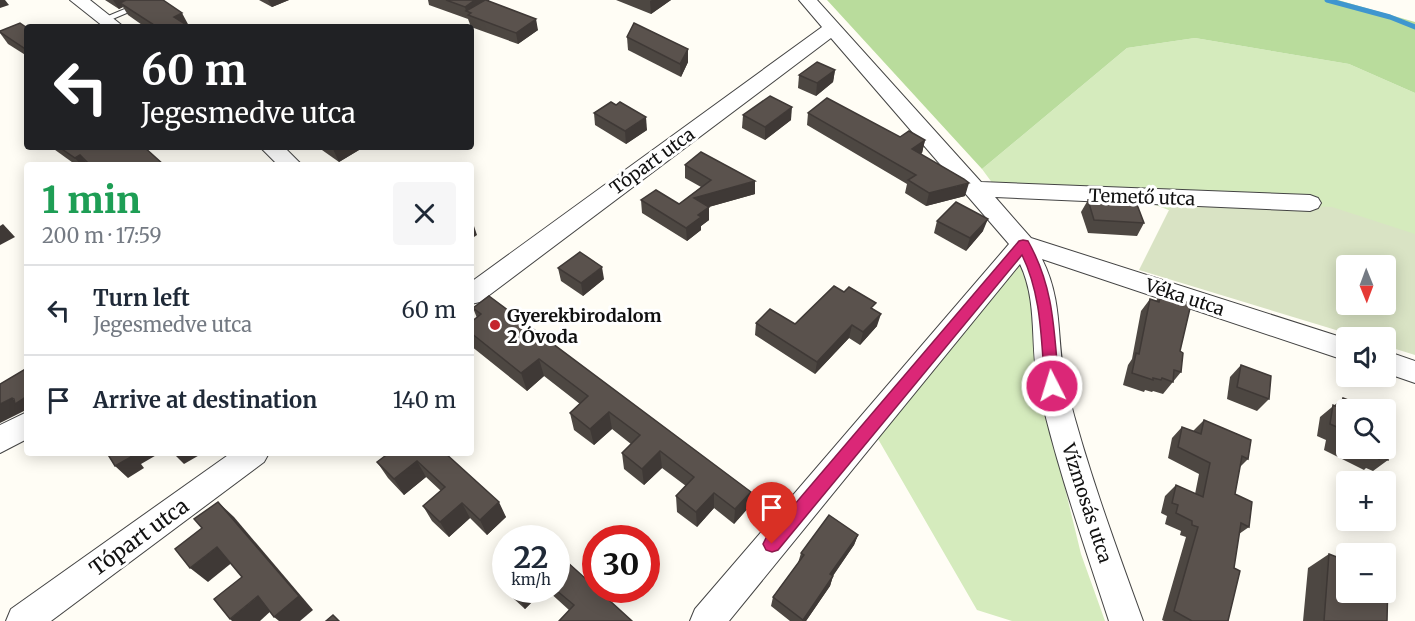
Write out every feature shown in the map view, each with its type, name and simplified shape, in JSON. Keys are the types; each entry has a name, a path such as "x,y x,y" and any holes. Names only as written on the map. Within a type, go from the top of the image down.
{"street":[{"path":"79,0 110,23"},
{"path":"707,621 1023,244 808,0"},
{"name":"Tópart utca","path":"474,293 834,27"},
{"path":"274,150 288,162"},
{"name":"Temető utca","path":"974,189 1310,203"},
{"name":"Véka utca","path":"1023,244 1336,346"},
{"name":"Vízmosás utca","path":"1023,244 1038,275 1045,302 1052,386 1072,461 1126,621"},
{"path":"1396,365 1415,372"},
{"path":"0,440 24,426"},
{"name":"Tópart utca","path":"23,621 250,456"}],"lane":[{"path":"110,23 153,0"}],"green space":[{"path":"827,0 1338,0 1415,22 1415,93 1349,64 1195,38 1127,48 982,169"},
{"path":"1195,38 1349,64 1415,93 1415,302 1396,278 1396,255 1336,255 1336,273 1150,203 1001,195 982,169 1127,48"},
{"path":"1174,200 1332,207 1415,234 1415,355 1396,349 1396,327 1336,327 1336,330 1139,270"},
{"path":"1026,253 1054,443 1081,554 1105,621 1012,621 977,610 874,432"}],"building":[{"path":"126,0 163,0 182,13 174,17 185,24 152,24 120,3"},
{"path":"446,0 475,0 465,7"},
{"path":"485,0 536,19 516,33 468,15 471,13 466,11"},
{"path":"20,23 24,26 24,48 0,32"},
{"path":"634,23 688,49 680,64 627,37"},
{"path":"817,62 835,70 817,83 799,75"},
{"path":"770,96 792,107 765,127 743,115"},
{"path":"827,98 900,137 909,131 925,140 912,149 969,183 929,193 908,180 916,175 808,113"},
{"path":"611,102 616,105 620,102 646,117 625,131 594,113"},
{"path":"63,150 147,150 161,162 87,162 80,155 75,158"},
{"path":"701,152 755,181 694,198 709,207 698,215 701,217 686,228 641,200 656,190 679,204 711,180 685,165"},
{"path":"1088,200 1136,202 1144,223 1094,220"},
{"path":"956,202 988,219 970,238 937,221"},
{"path":"580,252 602,267 581,283 558,268"},
{"path":"834,286 844,292 849,287 876,303 871,308 881,314 863,332 852,325 817,362 756,323 770,309 795,324"},
{"path":"1161,293 1191,304 1180,351 1183,353 1181,372 1174,370 1173,382 1162,378 1161,380 1153,378 1153,380 1132,373 1136,353 1139,354 1150,299 1159,302"},
{"path":"489,296 751,492 735,509 714,493 696,512 676,496 694,477 660,451 642,469 622,453 640,435 609,412 590,429 570,413 588,396 539,359 521,373 474,335 474,320 481,314 474,307"},
{"path":"1241,365 1271,376 1269,399 1237,387"},
{"path":"24,370 24,398 15,404 12,398 0,404 0,384"},
{"path":"1333,405 1336,406 1336,427 1330,424"},
{"path":"1204,420 1251,440 1248,459 1242,456 1235,494 1252,502 1249,527 1241,523 1234,568 1240,571 1228,621 1192,621 1174,611 1198,527 1192,525 1192,521 1176,513 1178,505 1172,503 1176,485 1203,497 1210,463 1178,447 1182,427 1201,434"},
{"path":"109,456 130,456 131,457 115,466"},
{"path":"385,456 448,456 499,502 480,520 462,503 440,522 423,506 445,487 417,461 394,479 377,462"},
{"path":"218,502 299,596 274,617 258,596 230,619 214,599 242,577 217,547 190,568 175,549 202,528 194,519"},
{"path":"829,515 858,535 830,574 833,576 803,620 773,597 804,555 801,553"},
{"path":"1329,554 1336,557 1336,603 1387,603 1387,621 1324,621"},
{"path":"570,565 582,575 582,603 612,603 632,621 559,621 574,605 570,602"},
{"path":"333,615 339,621 326,621"}],"waterway":[{"path":"1327,0 1390,17 1415,27"}],"place":[{"name":"Gyerekbirodalom 2 Óvoda","path":"495,325"}],"route":[{"path":"772,544 1023,244 1038,275 1045,302 1052,386"}]}
